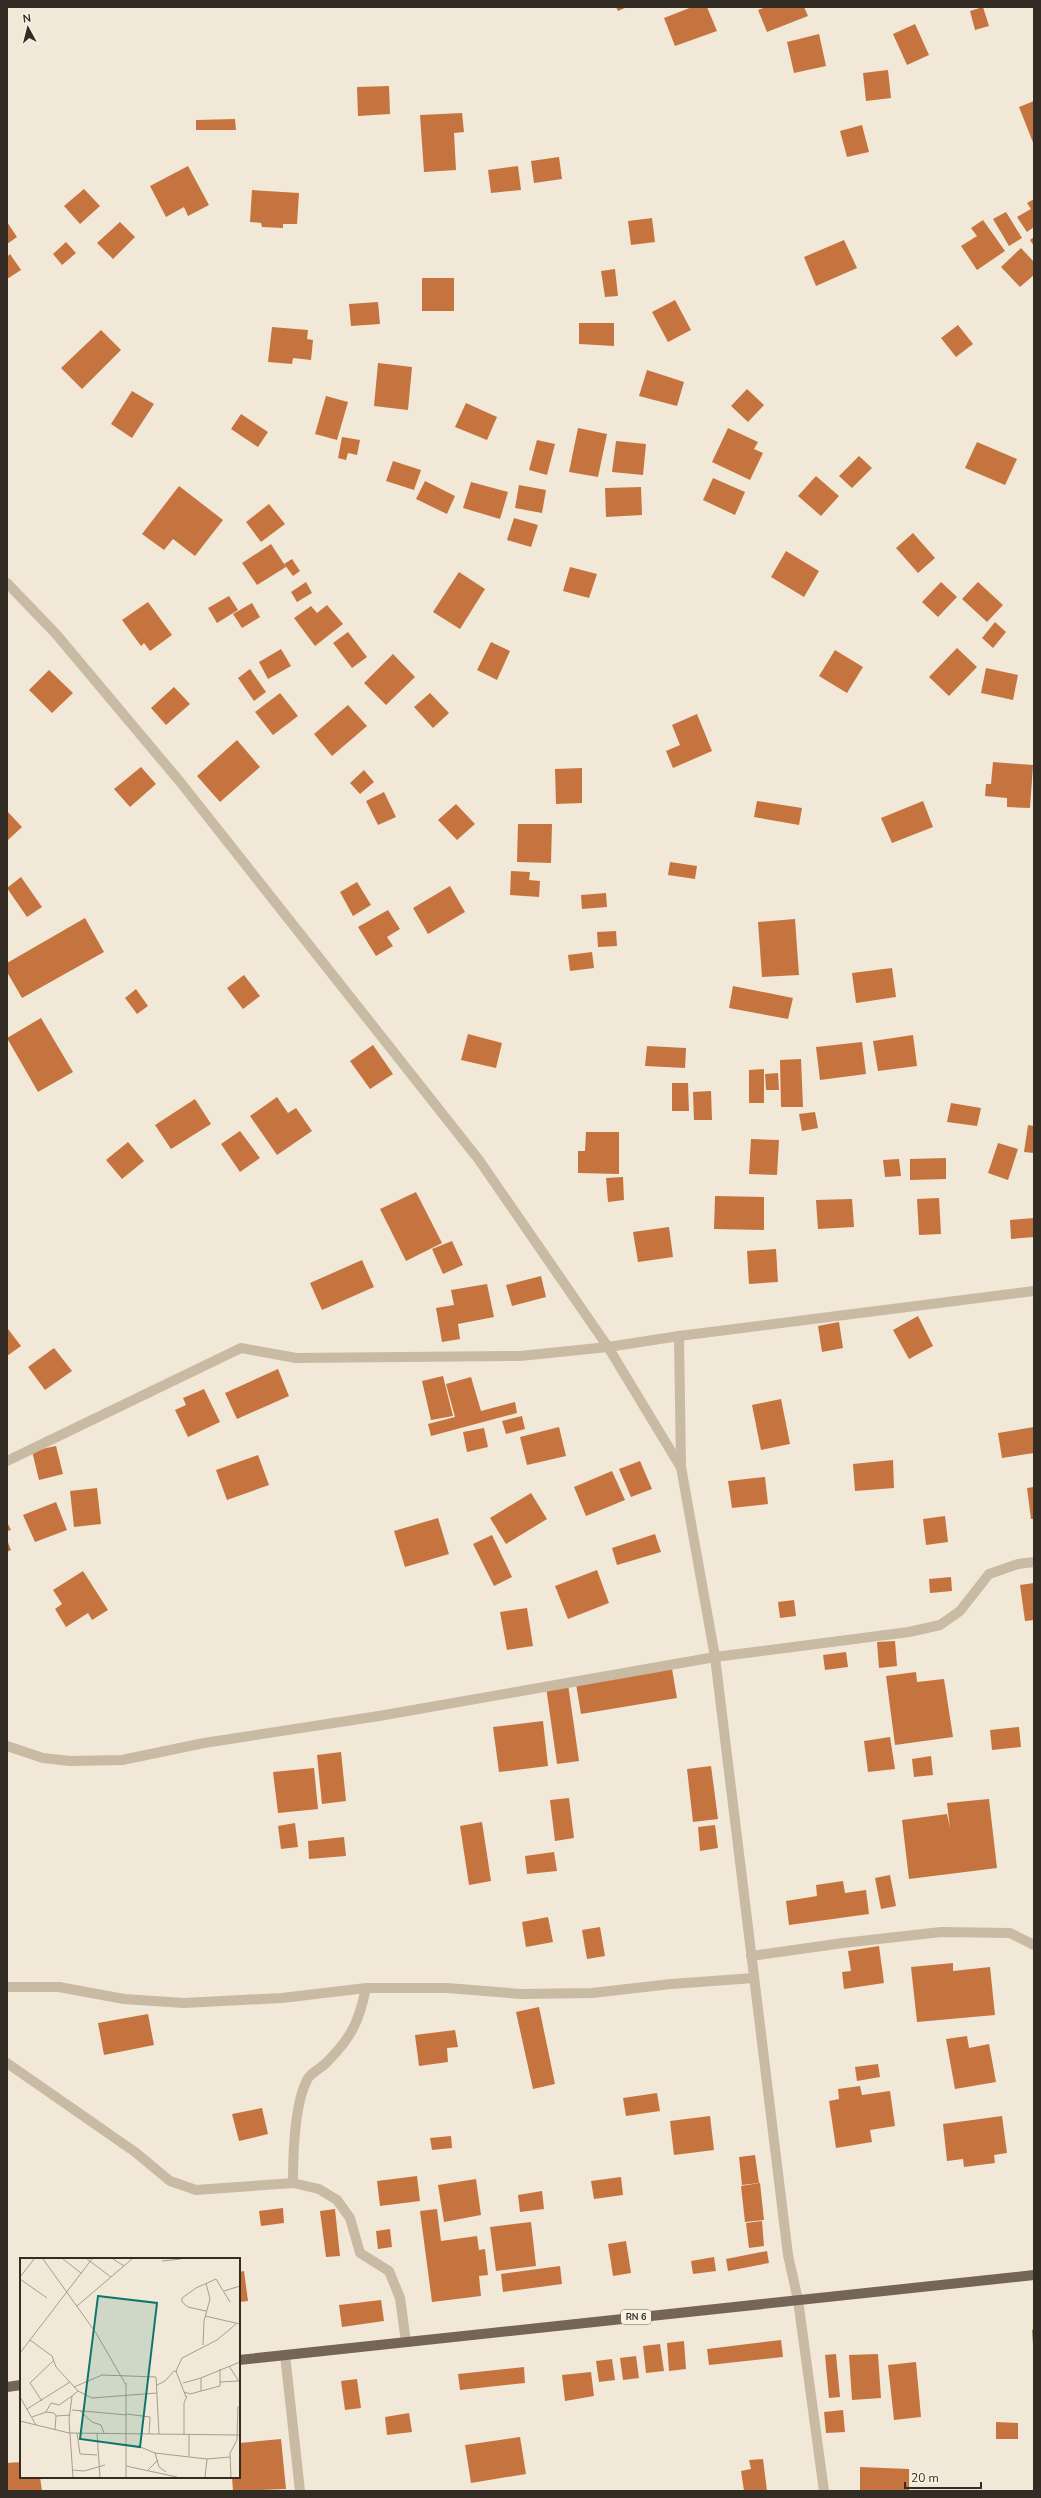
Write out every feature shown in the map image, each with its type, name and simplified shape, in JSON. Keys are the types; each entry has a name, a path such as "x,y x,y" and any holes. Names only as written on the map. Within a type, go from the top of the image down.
{"main road":[{"name":"RN 6","path":"240,2360 1034,2275"},
{"path":"7,2387 20,2386"}],"street":[{"path":"7,583 56,634 181,784 479,1160 608,1347 681,1467"},
{"path":"7,1461 241,1348 296,1358 520,1356 608,1347 678,1336 1034,1290"},
{"path":"678,1336 681,1467 715,1657 788,2255 798,2300 824,2491"},
{"path":"7,1746 43,1758 70,1761 122,1760 204,1743 379,1716 715,1657 909,1632 940,1625 960,1611 989,1574 1018,1564 1034,1562"},
{"path":"751,1956 843,1942 941,1932 1010,1933 1034,1945"},
{"path":"7,1988 59,1987 124,1999 184,2003 282,1998 366,1988 447,1988 522,1994 592,1993 671,1984 754,1978"},
{"path":"293,2183 297,2117 307,2079 327,2063 353,2033 362,2008 366,1988"},
{"path":"7,2063 135,2152 170,2181 196,2190 293,2183 319,2189 337,2200 350,2218 360,2253 389,2271 400,2298 406,2342"},
{"path":"285,2355 300,2491"}],"building":[{"path":"616,7 627,7 618,11"},
{"path":"692,7 707,7 717,31 675,46 664,18"},
{"path":"766,7 804,7 808,16 767,32 758,10"},
{"path":"983,7 989,26 975,30 970,11"},
{"path":"915,24 929,55 907,65 893,34"},
{"path":"819,34 826,66 794,73 787,42"},
{"path":"888,70 891,98 866,101 863,73"},
{"path":"389,86 390,114 358,116 357,87"},
{"path":"1034,101 1034,145 1019,107"},
{"path":"462,113 464,132 454,133 456,170 424,172 420,115"},
{"path":"235,119 236,130 196,130 196,120"},
{"path":"862,125 869,152 847,157 840,131"},
{"path":"559,157 562,179 534,183 531,161"},
{"path":"188,166 209,205 188,216 184,207 166,217 150,186"},
{"path":"518,166 521,190 491,193 488,170"},
{"path":"84,189 100,206 80,224 64,206"},
{"path":"252,190 299,193 297,224 283,224 283,228 262,227 261,223 250,222"},
{"path":"1034,199 1034,227 1027,232 1017,217 1031,209 1027,203"},
{"path":"1006,212 1022,238 1009,246 993,219"},
{"path":"652,218 655,242 631,245 628,221"},
{"path":"983,220 1005,251 977,270 961,246 977,236 971,228"},
{"path":"7,222 17,237 7,244"},
{"path":"120,222 135,237 113,259 97,243"},
{"path":"1034,237 1034,246 1030,240"},
{"path":"844,240 857,268 816,286 804,257"},
{"path":"66,242 76,253 62,265 53,254"},
{"path":"1021,248 1034,262 1034,275 1020,287 1001,267"},
{"path":"10,254 21,270 7,279 7,257"},
{"path":"615,269 618,296 605,297 601,271"},
{"path":"422,278 454,278 454,311 422,311"},
{"path":"675,300 691,330 668,342 652,312"},
{"path":"378,302 380,324 351,326 349,304"},
{"path":"579,323 614,323 614,346 579,344"},
{"path":"958,325 973,344 956,357 941,338"},
{"path":"272,327 308,330 307,339 313,340 311,360 293,358 292,364 268,362"},
{"path":"101,330 121,350 82,389 61,368"},
{"path":"378,363 412,367 408,410 374,406"},
{"path":"647,370 684,382 677,406 639,396"},
{"path":"747,389 764,405 748,422 731,406"},
{"path":"132,391 154,404 132,438 111,424"},
{"path":"326,396 348,402 337,440 315,434"},
{"path":"466,403 497,417 487,440 455,427"},
{"path":"241,414 268,432 258,447 231,429"},
{"path":"578,428 607,434 598,477 569,472"},
{"path":"728,428 758,442 754,449 763,453 750,480 712,462"},
{"path":"342,437 360,440 357,455 348,453 346,460 338,458"},
{"path":"537,440 555,444 547,475 529,470"},
{"path":"616,441 646,444 643,475 612,472"},
{"path":"977,442 1017,459 1005,485 965,468"},
{"path":"859,456 872,468 852,488 839,476"},
{"path":"393,461 421,470 414,490 386,481"},
{"path":"816,476 839,496 821,516 798,496"},
{"path":"713,478 745,492 735,515 703,500"},
{"path":"425,481 455,496 447,514 416,499"},
{"path":"471,482 508,492 500,519 463,508"},
{"path":"519,485 546,490 542,513 515,508"},
{"path":"179,486 223,520 195,556 173,539 164,550 142,534"},
{"path":"641,487 642,515 606,517 605,488"},
{"path":"269,504 285,524 261,542 246,522"},
{"path":"514,518 538,525 531,547 507,540"},
{"path":"913,533 935,558 918,573 896,548"},
{"path":"271,544 286,567 257,585 242,563"},
{"path":"786,551 819,571 804,597 771,577"},
{"path":"292,559 300,571 293,576 284,564"},
{"path":"570,567 597,574 589,598 563,591"},
{"path":"459,572 485,589 460,629 433,612"},
{"path":"306,582 312,593 297,602 291,592"},
{"path":"941,582 957,597 938,617 922,602"},
{"path":"978,582 1003,605 987,622 962,599"},
{"path":"229,596 238,610 217,623 208,608"},
{"path":"148,602 172,635 150,651 144,643 141,646 122,620"},
{"path":"252,603 260,617 242,628 233,614"},
{"path":"327,605 343,624 315,646 294,618 311,606 317,613"},
{"path":"995,622 1006,632 993,648 982,638"},
{"path":"348,632 367,657 352,668 333,643"},
{"path":"491,642 510,651 497,680 477,670"},
{"path":"957,648 977,667 949,696 929,677"},
{"path":"281,649 291,666 268,679 259,662"},
{"path":"835,650 863,667 847,693 819,676"},
{"path":"393,654 415,677 386,705 364,683"},
{"path":"986,668 1018,675 1013,700 981,693"},
{"path":"250,669 266,692 254,701 238,678"},
{"path":"49,670 73,693 52,713 29,690"},
{"path":"174,687 190,704 166,725 151,708"},
{"path":"280,693 298,716 273,735 255,712"},
{"path":"430,693 449,713 433,728 414,707"},
{"path":"348,705 367,726 332,756 314,734"},
{"path":"697,714 712,751 673,768 666,751 680,745 672,725"},
{"path":"237,740 260,767 220,802 197,776"},
{"path":"993,762 1033,765 1030,808 1007,807 1007,798 985,796 986,784 991,784"},
{"path":"141,767 156,784 130,807 114,789"},
{"path":"582,768 582,803 556,804 555,769"},
{"path":"364,770 374,782 360,794 350,783"},
{"path":"384,792 396,817 378,825 366,801"},
{"path":"757,801 802,808 799,825 754,817"},
{"path":"923,801 933,827 892,843 881,818"},
{"path":"456,804 475,824 457,840 438,820"},
{"path":"7,811 22,827 7,841"},
{"path":"518,824 552,824 551,863 517,862"},
{"path":"670,862 697,866 695,879 668,875"},
{"path":"511,871 530,872 529,880 540,881 539,897 510,895"},
{"path":"21,877 42,907 27,917 7,888"},
{"path":"357,882 371,905 353,916 340,892"},
{"path":"450,886 465,912 428,934 413,908"},
{"path":"606,893 607,907 582,909 581,895"},
{"path":"388,910 400,929 387,937 393,946 376,956 358,927"},
{"path":"85,918 104,952 22,998 7,972 7,963"},
{"path":"795,919 799,975 762,977 758,922"},
{"path":"616,931 617,946 598,947 597,932"},
{"path":"592,952 594,968 570,971 568,955"},
{"path":"892,968 896,997 856,1003 852,973"},
{"path":"244,975 260,996 243,1009 227,988"},
{"path":"733,986 793,998 788,1019 729,1008"},
{"path":"136,989 148,1006 137,1014 125,998"},
{"path":"41,1018 73,1072 38,1092 7,1038"},
{"path":"468,1034 502,1043 496,1068 461,1060"},
{"path":"913,1035 917,1066 878,1071 873,1041"},
{"path":"862,1042 866,1074 820,1080 816,1047"},
{"path":"373,1045 393,1074 370,1089 350,1061"},
{"path":"647,1046 686,1048 685,1068 645,1066"},
{"path":"801,1059 803,1107 781,1107 780,1060"},
{"path":"764,1069 764,1103 749,1103 749,1070"},
{"path":"778,1073 779,1090 766,1090 765,1074"},
{"path":"672,1083 688,1083 689,1111 672,1111"},
{"path":"711,1091 712,1120 694,1120 693,1092"},
{"path":"277,1097 288,1113 296,1108 312,1131 277,1155 250,1116"},
{"path":"195,1099 211,1124 171,1149 155,1125"},
{"path":"951,1103 981,1108 977,1126 947,1122"},
{"path":"815,1112 818,1128 802,1131 799,1114"},
{"path":"1028,1125 1034,1126 1034,1153 1024,1152"},
{"path":"240,1131 260,1158 240,1172 221,1144"},
{"path":"586,1132 619,1132 619,1174 578,1173 578,1151 585,1151"},
{"path":"751,1139 779,1140 777,1175 749,1174"},
{"path":"128,1142 144,1161 122,1179 106,1160"},
{"path":"998,1143 1018,1149 1008,1180 988,1173"},
{"path":"946,1158 946,1179 910,1180 910,1159"},
{"path":"899,1159 901,1176 885,1177 883,1160"},
{"path":"623,1177 624,1200 608,1202 606,1178"},
{"path":"416,1192 442,1243 406,1261 380,1209"},
{"path":"715,1196 764,1197 764,1230 714,1229"},
{"path":"939,1198 941,1234 919,1235 917,1199"},
{"path":"852,1199 854,1227 818,1229 816,1200"},
{"path":"1034,1218 1034,1237 1011,1239 1010,1220"},
{"path":"669,1227 673,1257 638,1262 633,1232"},
{"path":"452,1241 463,1265 443,1274 432,1249"},
{"path":"776,1249 778,1282 749,1284 747,1251"},
{"path":"362,1260 374,1287 322,1310 310,1283"},
{"path":"541,1276 546,1297 512,1306 506,1285"},
{"path":"487,1284 494,1317 458,1324 460,1339 442,1342 436,1308 454,1305 451,1290"},
{"path":"918,1316 933,1346 909,1359 893,1330"},
{"path":"839,1322 843,1348 822,1352 818,1326"},
{"path":"8,1329 21,1346 7,1356 7,1330"},
{"path":"54,1348 72,1371 45,1390 28,1367"},
{"path":"278,1369 289,1396 237,1419 225,1393"},
{"path":"443,1376 453,1416 431,1420 422,1381"},
{"path":"471,1377 481,1411 515,1402 517,1413 431,1436 428,1424 455,1417 446,1384"},
{"path":"204,1389 220,1422 188,1437 175,1410 186,1405 183,1398"},
{"path":"781,1399 790,1444 761,1450 752,1405"},
{"path":"522,1416 525,1429 506,1434 502,1421"},
{"path":"559,1427 566,1456 527,1465 520,1437"},
{"path":"1034,1427 1034,1453 1002,1458 998,1433"},
{"path":"484,1428 488,1447 467,1452 463,1432"},
{"path":"56,1446 63,1474 39,1480 32,1451"},
{"path":"258,1455 269,1485 227,1500 216,1470"},
{"path":"893,1460 894,1488 855,1491 853,1464"},
{"path":"640,1461 652,1489 631,1497 619,1469"},
{"path":"612,1471 625,1500 586,1516 574,1487"},
{"path":"765,1477 768,1504 732,1508 728,1481"},
{"path":"1034,1487 1034,1519 1031,1519 1027,1488"},
{"path":"97,1488 101,1524 74,1527 70,1491"},
{"path":"531,1493 547,1519 506,1544 490,1518"},
{"path":"56,1502 67,1530 35,1542 23,1515"},
{"path":"945,1516 948,1542 926,1545 923,1519"},
{"path":"438,1518 449,1554 405,1567 394,1531"},
{"path":"7,1522 11,1530 7,1531"},
{"path":"655,1534 661,1552 617,1565 612,1548"},
{"path":"492,1535 512,1577 494,1586 473,1544"},
{"path":"7,1540 11,1550 7,1552"},
{"path":"597,1570 609,1603 568,1619 555,1586"},
{"path":"83,1571 108,1610 92,1620 88,1613 66,1627 55,1609 62,1604 53,1590"},
{"path":"951,1577 952,1591 930,1593 929,1579"},
{"path":"1034,1583 1034,1620 1025,1621 1020,1585"},
{"path":"794,1600 796,1616 780,1618 778,1602"},
{"path":"527,1608 533,1646 507,1650 500,1612"},
{"path":"895,1641 897,1666 879,1668 877,1642"},
{"path":"846,1652 848,1667 825,1670 823,1655"},
{"path":"672,1669 677,1698 581,1714 576,1684"},
{"path":"916,1672 917,1682 944,1679 953,1737 895,1745 886,1676"},
{"path":"568,1684 579,1761 557,1764 546,1687"},
{"path":"543,1721 548,1766 499,1772 493,1727"},
{"path":"1019,1727 1021,1747 992,1750 990,1730"},
{"path":"890,1737 895,1769 868,1772 864,1741"},
{"path":"341,1752 346,1801 322,1804 317,1755"},
{"path":"931,1756 933,1775 914,1777 912,1759"},
{"path":"711,1766 718,1819 693,1822 687,1769"},
{"path":"314,1768 318,1809 278,1813 273,1772"},
{"path":"569,1798 574,1838 555,1841 550,1800"},
{"path":"989,1799 997,1868 909,1879 902,1820 947,1814 950,1828 947,1803"},
{"path":"482,1822 491,1881 469,1885 460,1826"},
{"path":"295,1823 298,1847 281,1849 278,1826"},
{"path":"715,1825 718,1848 700,1851 698,1827"},
{"path":"344,1837 346,1856 309,1859 308,1841"},
{"path":"554,1852 557,1871 527,1874 525,1856"},
{"path":"890,1875 896,1906 881,1909 875,1878"},
{"path":"843,1881 845,1893 866,1890 869,1914 789,1925 786,1901 817,1896 816,1885"},
{"path":"548,1917 553,1942 526,1947 522,1922"},
{"path":"600,1927 605,1956 587,1959 582,1930"},
{"path":"879,1946 884,1983 844,1989 842,1972 851,1971 848,1951"},
{"path":"953,1963 953,1971 990,1967 995,2015 917,2022 911,1967"},
{"path":"539,2007 555,2084 533,2089 516,2012"},
{"path":"148,2014 154,2045 104,2055 98,2023"},
{"path":"455,2030 458,2047 447,2048 448,2062 419,2066 415,2035"},
{"path":"967,2036 969,2048 989,2044 996,2082 955,2089 946,2039"},
{"path":"878,2064 880,2077 857,2081 855,2067"},
{"path":"860,2086 862,2095 890,2091 895,2126 870,2130 872,2142 836,2148 829,2101 839,2099 838,2089"},
{"path":"657,2093 660,2111 626,2116 623,2098"},
{"path":"262,2108 268,2134 239,2141 232,2114"},
{"path":"710,2116 714,2150 674,2155 670,2121"},
{"path":"1002,2116 1007,2153 994,2155 995,2163 964,2167 963,2159 947,2161 943,2124"},
{"path":"451,2136 452,2148 432,2150 430,2138"},
{"path":"755,2155 759,2183 742,2185 739,2157"},
{"path":"417,2176 420,2201 380,2206 377,2181"},
{"path":"621,2177 623,2195 594,2199 591,2181"},
{"path":"476,2179 481,2215 444,2222 438,2185"},
{"path":"760,2183 764,2220 745,2222 741,2186"},
{"path":"542,2191 544,2209 520,2212 518,2195"},
{"path":"283,2208 284,2223 261,2226 259,2211"},
{"path":"335,2209 340,2256 326,2257 320,2211"},
{"path":"437,2209 441,2241 477,2236 479,2250 485,2249 488,2275 479,2276 481,2296 432,2302 420,2211"},
{"path":"762,2221 764,2246 749,2248 746,2223"},
{"path":"531,2222 536,2266 496,2271 490,2227"},
{"path":"390,2229 392,2247 378,2249 376,2231"},
{"path":"626,2241 631,2273 613,2276 608,2244"},
{"path":"767,2251 769,2263 728,2271 726,2259"},
{"path":"714,2257 716,2271 693,2274 691,2261"},
{"path":"560,2266 562,2284 503,2292 501,2274"},
{"path":"244,2271 248,2301 240,2302 240,2272"},
{"path":"381,2300 384,2321 342,2327 339,2305"},
{"path":"1034,2329 1034,2345 1033,2345 1032,2330"},
{"path":"781,2340 783,2357 709,2365 707,2349"},
{"path":"684,2341 686,2369 669,2371 667,2343"},
{"path":"660,2344 664,2371 646,2373 643,2346"},
{"path":"836,2354 840,2397 829,2398 825,2355"},
{"path":"878,2354 881,2398 852,2400 849,2355"},
{"path":"636,2356 639,2378 623,2380 620,2358"},
{"path":"612,2359 615,2380 599,2382 596,2361"},
{"path":"916,2362 921,2417 894,2420 888,2365"},
{"path":"524,2367 525,2383 460,2390 458,2374"},
{"path":"591,2372 594,2396 565,2401 562,2375"},
{"path":"357,2379 361,2408 345,2410 341,2381"},
{"path":"843,2410 845,2432 826,2433 824,2412"},
{"path":"409,2413 412,2432 387,2435 385,2417"},
{"path":"996,2422 1018,2423 1018,2439 996,2439"},
{"path":"520,2437 526,2474 471,2483 465,2445"},
{"path":"281,2439 286,2489 233,2491 232,2478 240,2478 240,2443"},
{"path":"763,2459 767,2491 744,2491 741,2471 751,2469 749,2460"},
{"path":"20,2462 20,2478 40,2478 42,2491 7,2491 7,2463"},
{"path":"860,2467 909,2469 909,2491 860,2491"}]}
